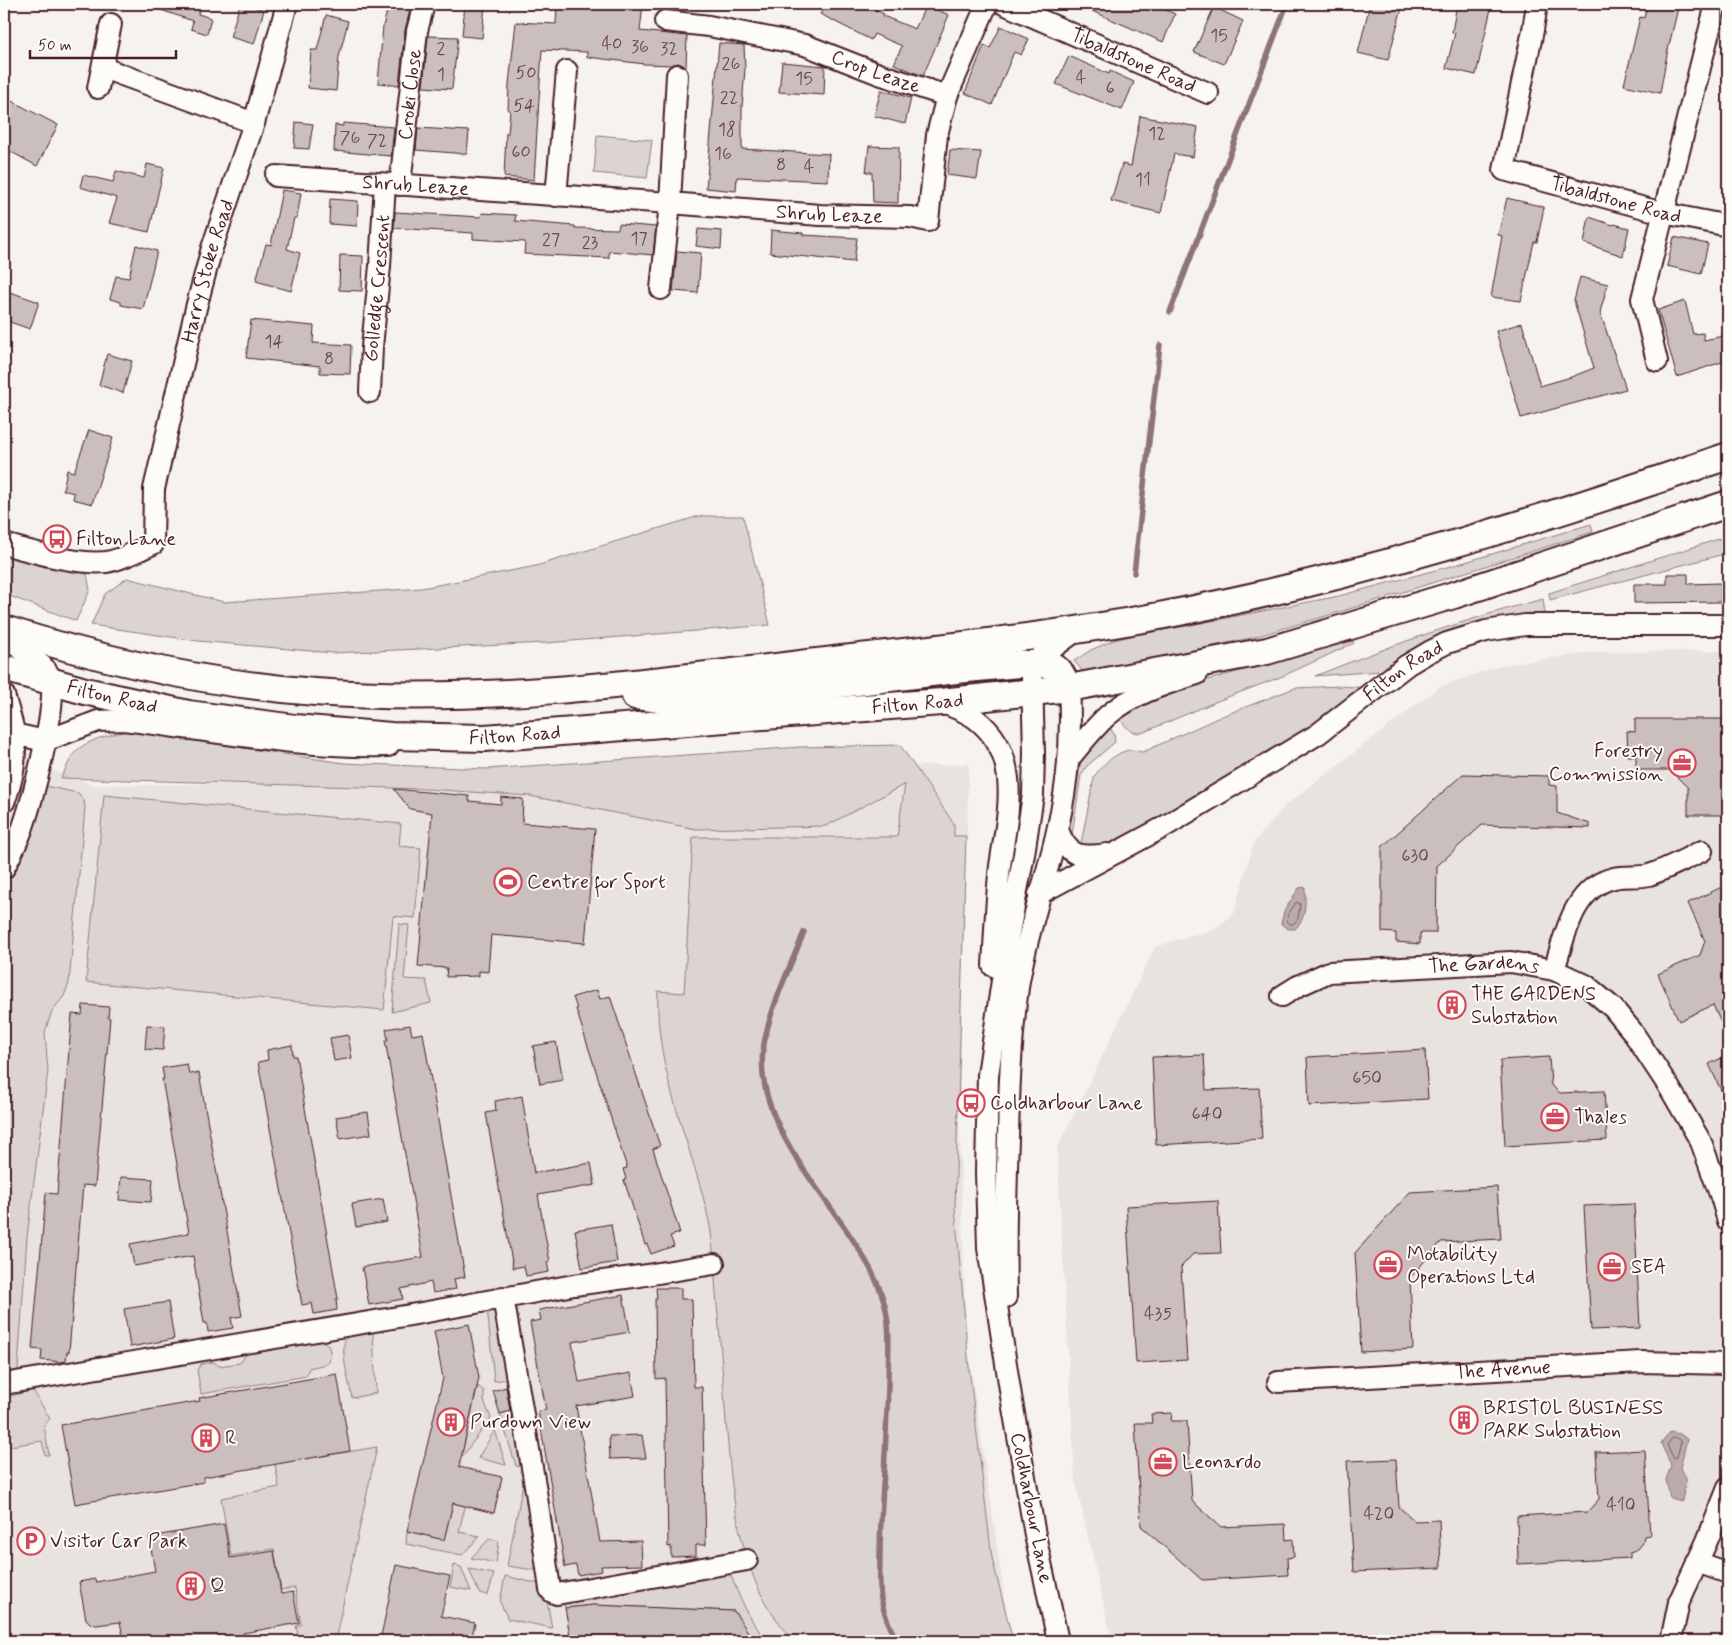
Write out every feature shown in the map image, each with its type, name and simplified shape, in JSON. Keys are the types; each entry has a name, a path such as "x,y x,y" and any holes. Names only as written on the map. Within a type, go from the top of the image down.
{"main road":[{"name":"Filton Road","path":"4,630 129,664 207,679 313,692 393,695 492,694 650,682 1022,638 1077,630 1212,605 1359,571 1516,526 1728,456"},
{"name":"Filton Road","path":"4,668 52,683 188,714 246,723 391,736 485,738 941,702 1069,688 1267,651 1454,594 1728,504"},
{"path":"559,690 661,699 765,693 956,670 1035,664 1045,664 1060,672 1069,688"}],"street":[{"name":"Harry Stoke Road","path":"4,544 67,559 96,562 114,560 153,544 154,489 196,308 212,248 254,123 287,4"},
{"name":"Croki Close","path":"392,185 424,4"},
{"path":"947,96 987,4"},
{"name":"Tibaldstone Road","path":"1004,4 1208,93"},
{"name":"Tibaldstone Road","path":"1537,4 1504,170 1664,213 1724,225 1728,224"},
{"path":"1657,361 1642,299 1716,4"},
{"name":"Crop Leaze","path":"665,21 709,26 805,45 879,74 947,96"},
{"path":"98,88 111,24"},
{"path":"103,68 254,123"},
{"path":"556,196 567,71"},
{"path":"661,289 670,203 677,75"},
{"name":"Shrub Leaze","path":"276,176 820,215 910,217 928,221 937,135 947,96"},
{"name":"Golledge Crescent","path":"370,392 372,347 380,266 392,185"},
{"name":"Filton Road","path":"1039,894 1066,878 1120,852 1193,810 1318,734 1406,665 1429,652 1464,637 1505,628 1549,624 1728,625"},
{"path":"1035,664 1039,658 1077,630"},
{"path":"4,637 47,671 52,683 45,741 23,827 4,868"},
{"path":"1069,759 1085,738 1108,715 1141,695 1174,681 1267,651"},
{"name":"Coldharbour Lane","path":"1035,664 1031,693 1034,752 1033,795 1009,933 988,1075 986,1172 988,1248 1035,1536 1058,1641"},
{"name":"Coldharbour Lane","path":"1008,1374 1005,1236 1012,1048 1026,944 1058,830 1064,798 1069,759 1069,688"},
{"path":"4,695 14,734 12,777 4,802"},
{"path":"941,702 965,712 984,726 1000,747 1009,777 1009,796 995,925 988,1075"},
{"path":"14,734 45,741 86,724 111,720 324,746 410,745 485,738"},
{"name":"Filton Road","path":"1058,830 1068,848 1078,855 1090,856 1120,852"},
{"path":"1554,970 1568,926 1585,893 1603,881 1614,878 1648,875 1702,851"},
{"name":"The Gardens","path":"1282,996 1298,986 1329,972 1511,962 1554,970 1586,985 1613,1008 1632,1031 1669,1087 1701,1142 1725,1199 1728,1221"},
{"path":"4,1384 416,1314 503,1297 714,1264"},
{"path":"503,1297 552,1592 557,1594 747,1560"},
{"name":"The Avenue","path":"1278,1382 1641,1362 1728,1364"},
{"path":"1671,1641 1678,1602 1698,1562 1728,1488"},
{"path":"1698,1562 1728,1573"}],"shaded area":[{"path":"597,135 652,140 647,178 594,173"},
{"path":"699,516 743,516 770,625 546,643 333,653 198,641 91,625 105,594 127,578 224,602 422,588 536,566"},
{"path":"1591,524 1593,532 1251,638 1084,673 1074,661 1091,650 1114,640 1339,596 1462,563"},
{"path":"1728,536 1728,553 1550,600 1549,593"},
{"path":"4,553 87,574 90,590 76,621 4,594"},
{"path":"1543,599 1545,613 1526,616 1421,646 1381,671 1315,676 1428,634 1485,615"},
{"path":"1353,641 1354,643 1283,676 1144,732 1135,733 1131,731 1118,715 1181,687"},
{"path":"1728,651 1728,1641 1112,1641 1075,1480 1057,1149 1155,947 1214,930 1234,913 1254,842 1286,805 1439,687 1501,665 1595,652"},
{"path":"1358,687 1361,690 1336,711 1142,832 1105,846 1081,843 1094,778 1100,769 1115,756 1131,750 1143,752 1222,716 1295,688"},
{"path":"1107,723 1114,734 1115,742 1087,766 1081,775 1072,835 1069,832 1069,826 1081,760 1088,745"},
{"path":"129,731 344,763 486,769 801,747 900,745 954,824 954,836 966,836 955,1208 969,1368 992,1558 1013,1641 794,1641 767,1605 760,1592 745,1551 732,1487 710,1226 695,1167 668,1081 658,1021 658,991 684,993 693,837 897,837 905,784 826,826 696,829 530,796 426,789 61,778 77,750 90,742 106,736"},
{"path":"26,761 94,785 424,783 969,764 959,1105 966,1334 1011,1641 4,1641 4,763"},
{"path":"35,784 78,793 84,800 85,808 69,983 64,996 52,1011 45,1032 48,1071 27,1237 18,1368 24,1381 4,1384 4,868"},
{"path":"104,795 401,824 399,846 421,848 415,918 393,916 384,1010 86,982"},
{"path":"399,924 409,925 404,979 426,980 431,1003 392,1012"},
{"path":"487,1306 494,1306 508,1379 494,1381"},
{"path":"373,1330 376,1393 352,1398 344,1357 345,1341 347,1337 353,1334"},
{"path":"321,1340 329,1349 329,1362 309,1368 306,1376 201,1394 197,1370 201,1364 214,1362 219,1366 240,1363 248,1352"},
{"path":"478,1386 484,1391 484,1401 491,1418 461,1458"},
{"path":"33,1390 50,1419 44,1425 49,1455 45,1455 42,1441 4,1447 4,1398"},
{"path":"515,1410 527,1467 516,1466 500,1414"},
{"path":"495,1430 506,1465 478,1458"},
{"path":"377,1447 335,1641 290,1641 299,1640 296,1626 301,1625 295,1588 281,1590 274,1549 231,1556 221,1498 279,1487 275,1464"},
{"path":"523,1483 528,1484 541,1571 507,1566"},
{"path":"453,1503 465,1506 459,1532 480,1536 462,1555 406,1544 407,1531 444,1540"},
{"path":"489,1539 499,1541 496,1563 471,1558"},
{"path":"454,1565 461,1567 471,1591 450,1587"},
{"path":"469,1569 494,1574 488,1595 479,1593"},
{"path":"729,1571 750,1616 767,1641 751,1641 734,1611 593,1605 565,1608 563,1599"},
{"path":"505,1576 544,1585 552,1628 508,1619 500,1602"}],"water":[{"path":"1305,887 1302,920 1295,929 1288,929 1281,924 1284,911 1299,888"},
{"path":"1670,1432 1680,1434 1687,1439 1680,1468 1686,1480 1682,1501 1670,1498 1666,1480 1671,1465 1661,1444"}],"building":[{"path":"152,4 200,4 198,14 211,18 207,34 191,29 193,21 152,7"},
{"path":"240,4 264,10 254,44 230,37"},
{"path":"389,4 411,6 405,30 399,85 378,83 383,26"},
{"path":"465,4 485,4 482,38 462,36"},
{"path":"557,4 643,4 640,31 687,36 686,67 678,63 671,65 645,64 587,57 587,52 542,50 534,180 504,177 506,133 508,133 510,110 508,110 509,84 516,22 556,24"},
{"path":"826,4 864,4 884,14 883,16 915,29 926,5 949,15 923,76 894,64 902,46 874,34 871,40 820,14"},
{"path":"1076,4 1152,4 1175,14 1163,42"},
{"path":"1370,4 1403,4 1388,60 1358,53"},
{"path":"1457,4 1492,4 1476,75 1446,68 1455,33 1452,32"},
{"path":"1647,4 1679,4 1660,93 1624,85 1640,17 1644,18"},
{"path":"1214,7 1243,21 1224,64 1194,52"},
{"path":"326,15 348,21 339,57 336,91 308,88 311,50 317,50"},
{"path":"1001,26 1029,39 1021,55 1014,52 992,105 965,93 984,45 990,48"},
{"path":"428,36 458,37 452,89 423,87"},
{"path":"719,43 744,45 742,149 829,154 828,181 737,177 736,191 706,188"},
{"path":"1069,56 1109,74 1110,71 1134,82 1122,110 1056,84"},
{"path":"782,62 825,66 824,95 779,92"},
{"path":"881,90 911,98 905,124 874,116"},
{"path":"4,97 58,125 37,166 4,148"},
{"path":"1140,116 1198,127 1193,157 1174,154 1161,213 1111,201 1122,164 1131,166"},
{"path":"296,122 313,124 309,149 294,148"},
{"path":"343,123 394,127 391,156 334,151 335,125 343,126"},
{"path":"418,128 469,131 467,154 416,150"},
{"path":"869,146 899,147 898,203 873,202 872,172 866,172"},
{"path":"950,150 981,152 977,179 947,175"},
{"path":"147,164 164,168 149,232 109,223 117,198 80,187 83,175 113,182 116,171 144,178"},
{"path":"282,190 301,193 297,218 294,218 287,249 300,253 291,291 256,281 266,244 271,245"},
{"path":"1507,198 1544,207 1537,242 1534,242 1521,301 1491,297 1502,236 1498,235"},
{"path":"330,199 358,201 357,226 329,224"},
{"path":"395,212 481,217 482,213 516,215 515,221 575,226 575,228 618,229 619,224 656,227 653,255 609,251 609,258 524,254 525,242 473,239 473,233 394,228"},
{"path":"1589,217 1629,228 1623,256 1584,243"},
{"path":"698,229 722,231 721,249 696,246"},
{"path":"771,230 803,233 803,235 857,238 854,262 770,253"},
{"path":"1674,237 1708,244 1701,274 1667,266"},
{"path":"136,245 157,251 143,309 121,305 121,302 110,299 116,276 129,278"},
{"path":"677,251 701,253 698,293 673,291"},
{"path":"340,255 363,256 362,291 339,290"},
{"path":"1580,277 1608,284 1600,312 1626,389 1521,418 1496,331 1522,323 1540,386 1594,368 1574,301"},
{"path":"4,290 39,302 30,329 4,320"},
{"path":"1685,301 1693,334 1703,333 1704,340 1728,335 1728,360 1677,377 1658,310"},
{"path":"251,320 314,326 313,343 351,345 350,374 320,373 320,366 246,358"},
{"path":"107,354 132,361 123,393 99,385"},
{"path":"89,430 113,438 92,504 73,499 74,493 63,490 67,470 74,472"},
{"path":"1667,574 1688,574 1688,584 1721,583 1721,602 1634,603 1634,584 1667,584"},
{"name":"Forestry Commission","path":"1635,719 1728,719 1728,815 1688,815 1688,788 1670,770 1636,770 1636,756 1628,756 1627,731 1635,732"},
{"path":"1463,774 1549,776 1549,785 1557,786 1557,813 1590,824 1590,828 1482,825 1437,866 1436,933 1420,933 1420,944 1396,942 1396,933 1382,932 1382,847"},
{"name":"Centre for Sport","path":"394,789 469,796 469,801 501,804 501,797 523,799 522,823 595,829 585,943 491,935 488,972 479,971 479,976 446,977 447,968 418,966 432,813 410,809"},
{"path":"1728,884 1728,1038 1713,1005 1679,1021 1658,974 1700,955 1705,941 1688,903"},
{"path":"597,990 600,999 610,996 660,1146 653,1149 680,1233 670,1236 674,1246 651,1254 647,1244 645,1245 624,1180 626,1179 623,1169 627,1168 573,997"},
{"path":"83,1005 109,1007 108,1018 110,1018 95,1186 83,1185 69,1352 67,1352 66,1361 61,1362 41,1360 42,1350 32,1349 46,1193 57,1194 72,1014 82,1015"},
{"path":"147,1025 165,1026 163,1050 145,1049"},
{"path":"410,1025 412,1035 423,1033 465,1277 454,1279 456,1289 433,1293 431,1282 401,1289 403,1299 369,1305 362,1267 423,1257 385,1040 388,1040 386,1029"},
{"path":"348,1035 352,1058 334,1061 330,1038"},
{"path":"556,1042 563,1080 540,1084 533,1046"},
{"path":"292,1045 293,1056 296,1056 338,1299 336,1299 337,1310 314,1314 312,1303 302,1305 258,1062 268,1060 267,1050"},
{"path":"1425,1050 1428,1099 1309,1106 1307,1057"},
{"path":"1204,1055 1206,1090 1259,1088 1262,1139 1156,1145 1152,1057"},
{"path":"1728,1055 1728,1106 1709,1064"},
{"name":"Thales","path":"1549,1057 1551,1085 1560,1093 1604,1091 1607,1140 1505,1146 1500,1060"},
{"path":"187,1064 189,1074 199,1073 242,1316 231,1318 233,1328 208,1332 207,1323 204,1323 193,1256 134,1266 130,1244 189,1233 162,1079 164,1079 162,1068"},
{"path":"522,1096 534,1173 591,1163 595,1185 538,1195 550,1262 547,1262 549,1272 526,1276 524,1266 513,1268 486,1113 496,1111 495,1101"},
{"path":"368,1112 371,1134 340,1139 336,1117"},
{"path":"121,1177 153,1179 151,1202 119,1200"},
{"name":"Motability Operations Ltd","path":"1497,1187 1501,1239 1441,1242 1410,1278 1413,1349 1361,1352 1355,1253 1410,1192"},
{"path":"383,1199 387,1222 356,1227 352,1204"},
{"path":"1218,1201 1221,1253 1193,1254 1181,1267 1187,1360 1136,1363 1126,1206"},
{"name":"SEA","path":"1634,1204 1640,1328 1591,1330 1584,1206"},
{"path":"611,1224 617,1262 582,1268 575,1230"},
{"path":"656,1288 681,1288 681,1299 692,1299 694,1387 702,1387 706,1545 696,1545 696,1556 671,1557 671,1546 668,1547 665,1378 656,1379"},
{"path":"623,1295 630,1332 572,1342 579,1382 631,1373 635,1396 576,1406 600,1542 641,1541 642,1565 601,1566 602,1571 578,1575 576,1565 565,1567 538,1411 546,1410 530,1322 541,1320 539,1310"},
{"path":"168,1302 174,1339 130,1347 124,1309"},
{"name":"Purdown View","path":"469,1324 479,1378 459,1467 502,1477 494,1513 453,1503 444,1540 407,1531 443,1378 434,1331"},
{"name":"R","path":"337,1374 350,1451 204,1477 204,1482 75,1504 61,1425 200,1401 199,1398"},
{"path":"506,1387 510,1411 500,1414 493,1391"},
{"name":"Leonardo","path":"1172,1413 1171,1421 1187,1421 1192,1501 1221,1527 1285,1524 1286,1540 1293,1539 1294,1557 1287,1558 1288,1575 1202,1580 1141,1526 1135,1423 1152,1423 1151,1414"},
{"path":"642,1435 646,1458 610,1459 609,1436"},
{"path":"1645,1450 1650,1535 1644,1536 1643,1543 1638,1549 1630,1552 1630,1558 1518,1564 1517,1516 1587,1512 1599,1499 1596,1452"},
{"path":"1396,1459 1399,1507 1415,1521 1439,1520 1441,1568 1354,1572 1347,1461"},
{"name":"Q","path":"224,1524 230,1558 274,1551 281,1594 293,1592 299,1623 243,1633 244,1641 124,1641 120,1622 96,1625 91,1624 86,1619 79,1582 95,1579 96,1582 155,1571 149,1537"},
{"path":"396,1565 450,1576 441,1616 475,1623 471,1641 380,1641"},
{"path":"593,1605 734,1611 754,1641 571,1641 565,1608"}],"waterway":[{"path":"1170,312 1287,4"},
{"path":"1134,573 1160,345"},
{"path":"804,932 770,1020 763,1050 763,1074 768,1098 776,1121 788,1144 866,1261 883,1297 889,1331 889,1354 880,1583 884,1610 897,1641"}],"place":[{"name":"Filton Lane","path":"57,539"},
{"name":"Forestry Commission","path":"1682,763"},
{"name":"Centre for Sport","path":"508,882"},
{"name":"THE GARDENS Substation","path":"1452,1005"},
{"name":"Coldharbour Lane","path":"971,1103"},
{"name":"Thales","path":"1555,1117"},
{"name":"Motability Operations Ltd","path":"1388,1265"},
{"name":"SEA","path":"1612,1267"},
{"name":"BRISTOL BUSINESS PARK Substation","path":"1464,1420"},
{"name":"Purdown View","path":"451,1422"},
{"name":"R","path":"206,1438"},
{"name":"Leonardo","path":"1163,1462"},
{"name":"Visitor Car Park","path":"31,1541"},
{"name":"Q","path":"191,1586"}]}
